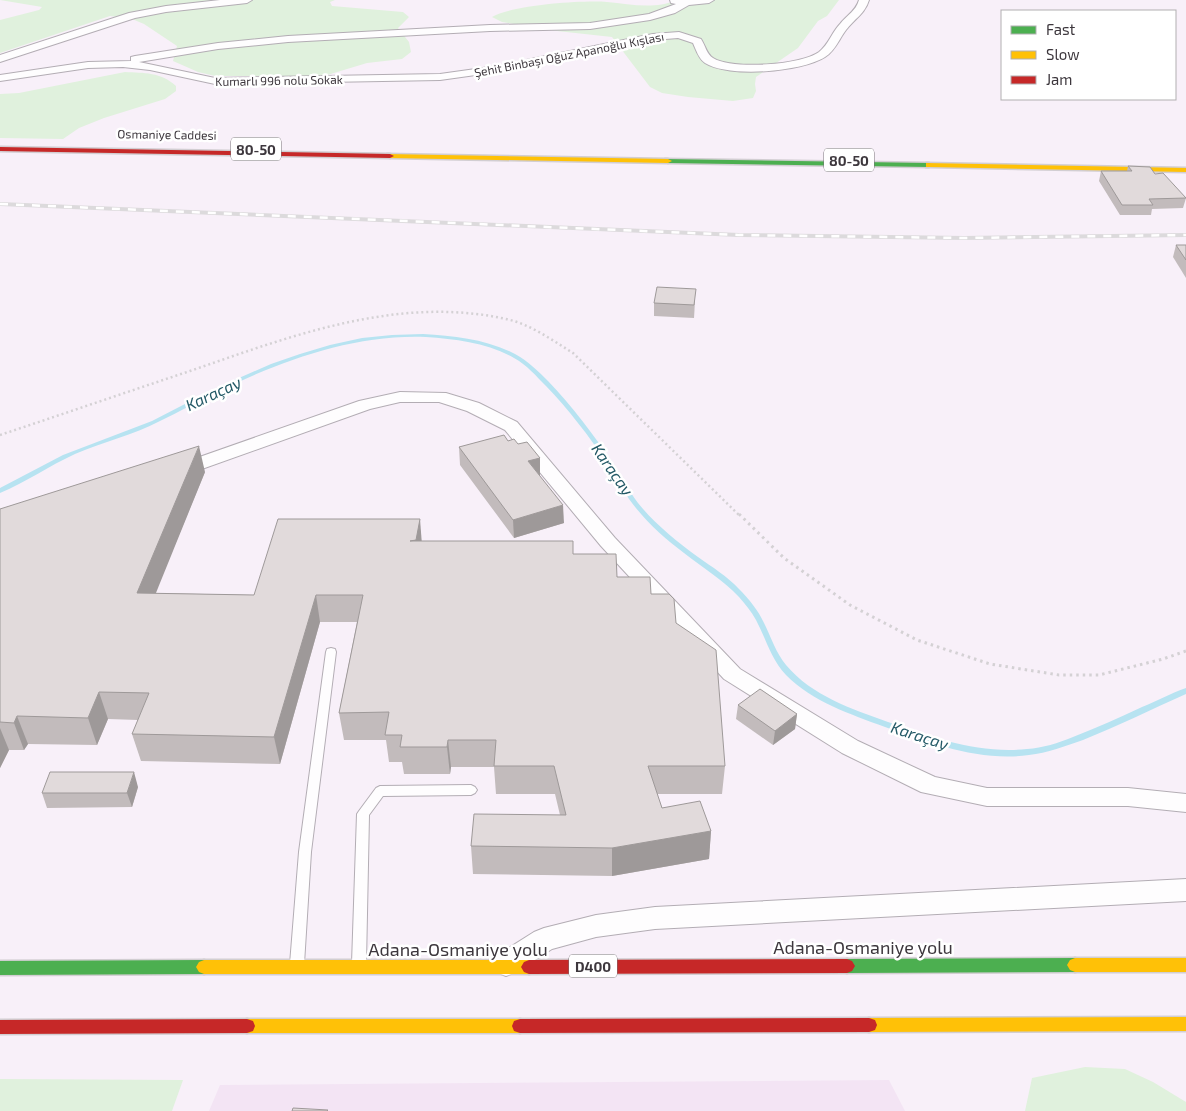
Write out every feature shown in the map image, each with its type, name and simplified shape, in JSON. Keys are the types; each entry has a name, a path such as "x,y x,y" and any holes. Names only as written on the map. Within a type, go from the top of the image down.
{"highway":[{"name":"Osmaniye Caddesi","path":"0,147 513,153 1186,166"},
{"path":"0,147 1186,170"},
{"name":"Adana-Osmaniye yolu","path":"0,968 1186,965"},
{"path":"0,1027 1186,1024"}],"street":[{"path":"0,59 133,15 166,8 246,0"},
{"path":"662,0 687,2 709,0"},
{"name":"Şehit Binbaşı Oğuz Apanoğlu Kışlası","path":"440,77 496,69 631,40 668,35 688,36 697,40 708,60 717,64 746,68 808,61 827,51 839,31 862,7 864,0"},
{"path":"103,64 198,48 288,39 490,28 590,26 650,17 671,11 687,2"},
{"name":"Kumarlı 996 nolu Sokak","path":"0,78 103,64 142,65 192,78 215,81 440,77"},
{"path":"160,478 365,405 400,397 440,397 473,407 511,426 608,542 732,674 850,747 930,785 987,797 1128,797 1186,803"},
{"path":"503,966 544,940 596,926 655,918 1186,890"}],"lane":[{"path":"296,967 305,852 331,652"},
{"path":"359,967 363,814 380,792 471,790"}],"path":[{"path":"0,436 290,336 347,322 382,316 422,313 474,314 507,320 541,332 573,353 784,558 850,605 917,640 990,664 1058,675 1099,675 1163,659 1186,651"}],"shaded area":[{"path":"889,1080 905,1111 209,1111 220,1085"}],"green space":[{"path":"0,0 335,0 330,2 332,6 403,12 409,17 398,28 409,42 411,52 402,59 367,63 324,76 215,76 198,72 173,61 177,46 144,24 132,19 110,16 0,53 0,20 39,10 42,7"},
{"path":"676,0 839,0 827,16 818,21 798,48 756,77 756,91 753,98 733,101 662,93 650,87 612,37 502,22 492,17 515,9 548,4 607,2 651,6"},
{"path":"125,72 146,73 164,78 176,86 176,91 165,99 79,128 63,139 0,138 0,94 19,93"},
{"path":"1085,1067 1125,1069 1153,1082 1186,1102 1186,1111 1025,1111 1032,1078"},
{"path":"0,1079 183,1080 172,1111 0,1111"}],"building":[{"path":"1128,166 1150,167 1155,174 1163,173 1186,198 1149,199 1153,205 1122,205 1101,171 1132,171"},
{"path":"1176,245 1186,245 1186,260"},
{"path":"657,287 696,289 694,305 654,303"},
{"path":"504,435 508,441 514,439 518,444 527,442 540,458 528,461 563,505 513,520 459,447"},
{"path":"199,446 137,593 254,595 278,519 420,519 416,540 410,541 573,541 573,554 616,554 617,577 650,577 651,594 669,594 674,599 676,623 716,650 725,766 648,766 662,808 700,801 711,831 612,848 471,846 474,814 566,815 554,766 494,766 496,740 448,740 447,747 400,747 402,735 385,735 389,712 339,713 363,595 316,595 274,737 132,734 149,693 99,692 88,718 17,716 14,723 0,722 0,509"},
{"path":"760,689 797,714 775,731 738,705"},
{"path":"50,772 134,772 127,793 42,793"},
{"path":"293,1108 328,1110 292,1111"}],"waterway":[{"name":"Karaçay","path":"0,491 65,456 144,426 244,377 302,355 332,346 392,336 463,339 504,351 520,359 536,373 583,426 644,514 678,545 735,589 756,614 773,651 783,666 797,681 833,703 924,738 966,749 1009,754 1050,748 1067,742 1102,729 1186,691"}],"railway":[{"path":"0,204 739,235 964,238 1186,235"}],"traffic: fast":[{"path":"668,161 929,165"},
{"path":"847,966 1075,965"},
{"path":"0,968 204,967"}],"traffic: slow":[{"path":"390,156 668,161"},
{"path":"929,165 1186,170"},
{"path":"1075,965 1186,965"},
{"path":"204,967 529,967"},
{"path":"869,1025 1186,1024"},
{"path":"247,1026 520,1026"}],"traffic: jam":[{"path":"0,149 390,156"},
{"path":"529,967 847,966"},
{"path":"520,1026 869,1025"},
{"path":"0,1027 247,1026"}]}
